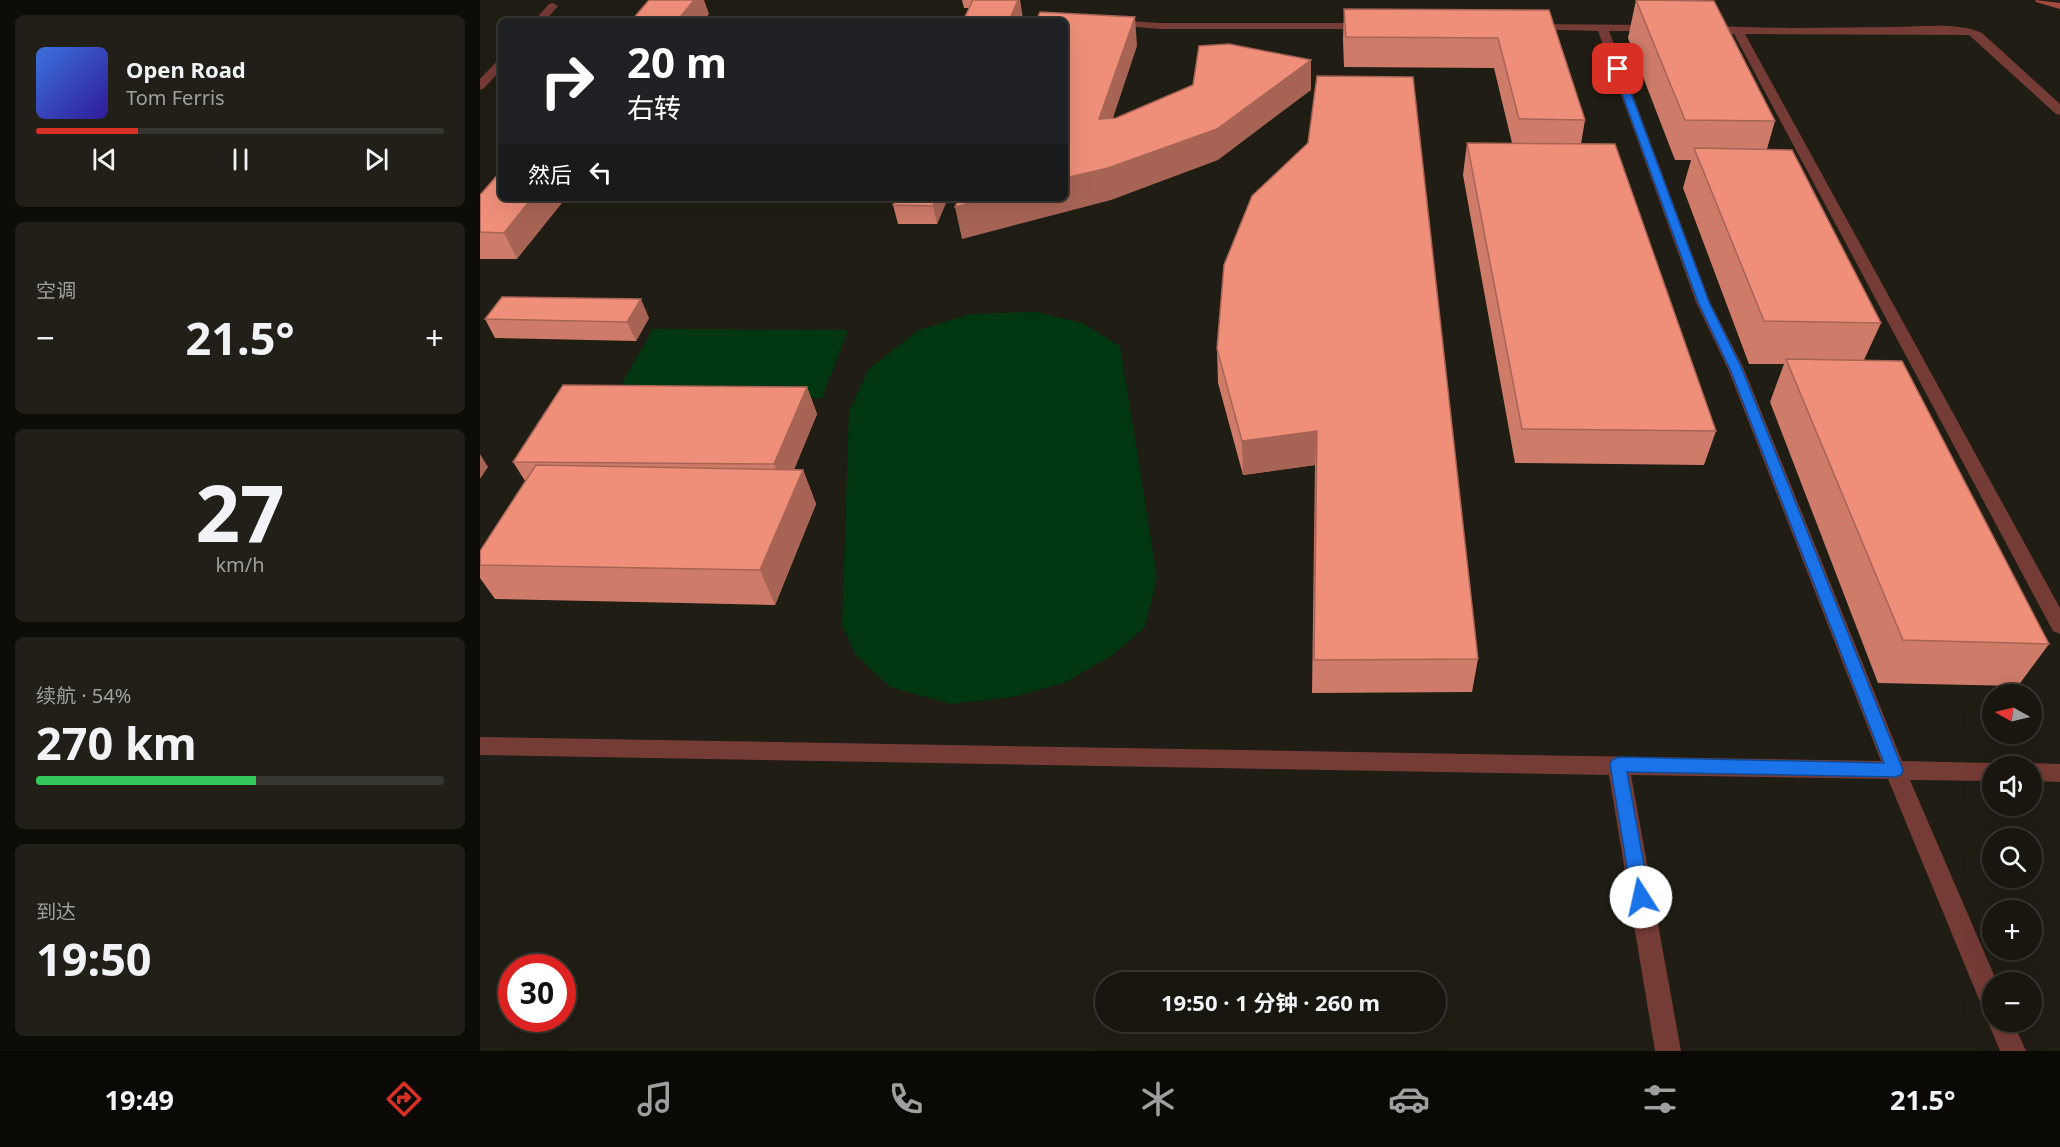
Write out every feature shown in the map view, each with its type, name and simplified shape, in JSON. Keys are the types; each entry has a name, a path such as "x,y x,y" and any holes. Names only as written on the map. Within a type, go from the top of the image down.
{"main road":[{"path":"2040,0 2060,6"}],"street":[{"path":"542,18 553,6"},
{"path":"1113,23 1161,26 1375,26"},
{"path":"1519,27 1668,28"},
{"path":"1602,27 1703,302 1736,369 1895,770 1982,976"},
{"path":"1690,28 1738,31 1933,30 1971,32 1978,35 2060,111"},
{"path":"1738,31 2060,626"},
{"path":"480,86 498,66"},
{"path":"480,746 1982,772"},
{"path":"1618,764 1668,1051"},
{"path":"2042,772 2060,773"},
{"path":"2005,1032 2013,1051"}],"green space":[{"path":"1036,312 1082,323 1120,346 1157,577 1145,627 1114,654 1066,682 1013,697 952,704 890,687 856,655 842,625 849,411 869,369 919,330 971,314"},
{"path":"653,329 848,330 822,398 614,398"}],"building":[{"path":"649,0 694,0 679,18 634,18"},
{"path":"973,0 1018,0 1010,18 964,18"},
{"path":"1636,0 1714,1 1775,121 1685,120"},
{"path":"1344,9 1549,10 1585,120 1519,119 1498,38 1346,37"},
{"path":"1040,12 1135,17 1099,119 1116,118 1193,85 1199,46 1229,44 1311,60 1217,129 1108,168 1068,177 1068,18 1037,18"},
{"path":"1317,76 1413,77 1478,659 1314,660 1317,431 1242,441 1217,349 1224,265 1252,196 1308,143"},
{"path":"1467,143 1615,144 1716,431 1522,429"},
{"path":"1694,148 1792,150 1881,323 1764,321"},
{"path":"498,174 498,201 530,201 504,233 480,232 480,195"},
{"path":"895,201 935,201 933,206 893,205"},
{"path":"958,201 978,201 955,207"},
{"path":"502,297 641,299 627,322 485,319"},
{"path":"1786,359 1902,361 2049,644 1903,640"},
{"path":"563,385 807,387 774,464 513,462"},
{"path":"536,465 803,470 760,570 480,565 480,551"}],"route":[{"path":"1618,69 1703,302 1736,369 1895,770 1618,764 1641,897"}]}
